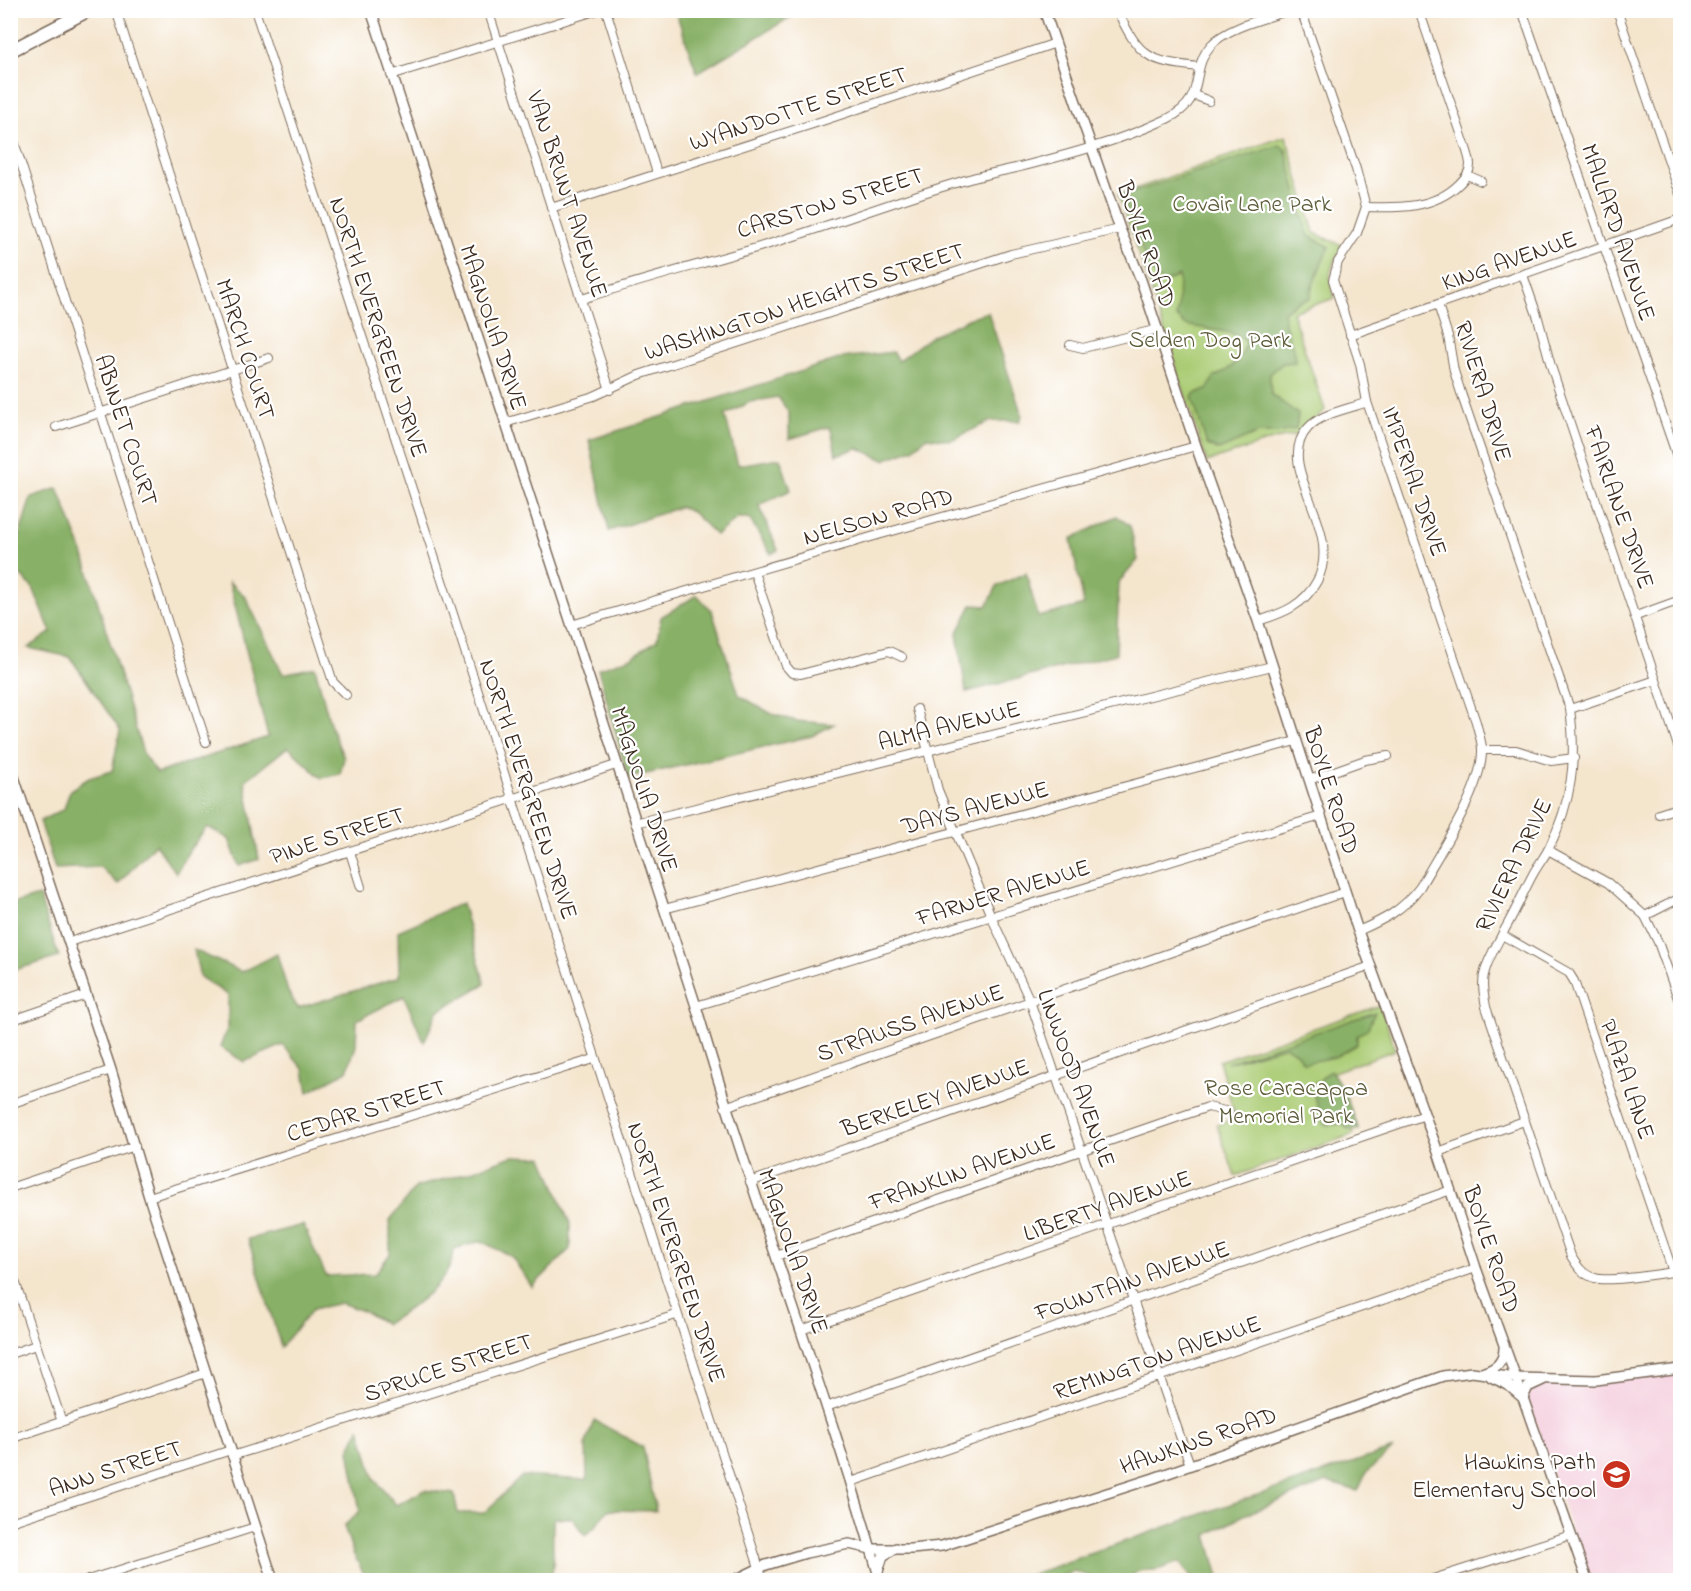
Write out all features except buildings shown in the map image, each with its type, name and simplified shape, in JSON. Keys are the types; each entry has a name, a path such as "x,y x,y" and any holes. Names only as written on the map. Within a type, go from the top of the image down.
{"main road":[{"path":"10,51 89,10"}],"street":[{"name":"MARCH COURT","path":"116,10 333,682 346,695"},
{"name":"NORTH EVERGREEN DRIVE","path":"255,10 763,1581"},
{"name":"MAGNOLIA DRIVE","path":"371,10 696,1006 725,1107 851,1482 879,1577"},
{"name":"VAN BRUNT AVENUE","path":"488,10 610,390"},
{"path":"391,75 598,10"},
{"path":"606,10 657,173"},
{"name":"BOYLE ROAD","path":"1044,10 1120,229 1141,280 1196,446 1258,621 1358,931 1425,1115 1476,1268 1587,1581"},
{"path":"1117,10 1137,46 1147,55 1174,64 1199,67"},
{"path":"1209,102 1194,95 1198,83 1199,67 1213,43 1247,25 1290,10"},
{"path":"1301,10 1356,168 1366,207 1401,208 1438,199 1450,192 1467,175 1470,165 1419,10"},
{"name":"MALLARD AVENUE","path":"1522,10 1680,465"},
{"path":"1617,10 1680,194"},
{"name":"WYANDOTTE STREET","path":"551,208 1056,43"},
{"name":"CARSTON STREET","path":"582,299 686,266 754,248 961,181 1091,147 1168,119 1180,112 1194,95"},
{"name":"ABINET COURT","path":"10,129 206,742"},
{"path":"1467,175 1481,181"},
{"name":"IMPERIAL DRIVE","path":"1358,931 1384,921 1412,899 1464,807 1479,768 1482,750 1469,700 1367,402 1360,364 1334,289 1334,272 1357,233 1366,207"},
{"name":"KING AVENUE","path":"1350,335 1680,219"},
{"name":"WASHINGTON HEIGHTS STREET","path":"505,423 610,390 639,375 1011,254 1120,229"},
{"name":"FAIRLANE DRIVE","path":"1523,275 1551,366 1680,752"},
{"name":"RIVIERA DRIVE","path":"1438,305 1452,351 1454,371 1570,709 1575,740 1568,799 1548,850 1533,873 1489,958 1484,973 1483,989 1486,1007 1571,1256 1582,1271 1596,1279 1677,1272"},
{"path":"1070,345 1083,348 1158,329"},
{"path":"56,427 269,358"},
{"path":"1258,621 1284,613 1297,605 1309,594 1323,567 1322,535 1298,467 1298,446 1303,435 1311,425 1319,420 1367,402"},
{"name":"NELSON ROAD","path":"571,625 878,535 1196,446"},
{"path":"754,572 786,666 792,673 801,674 889,651 903,657"},
{"path":"1636,616 1680,600"},
{"name":"ALMA AVENUE","path":"635,822 1272,666"},
{"path":"1570,709 1656,680"},
{"name":"LINWOOD AVENUE","path":"917,709 938,790 1030,1001 1190,1465"},
{"name":"DAYS AVENUE","path":"664,909 1296,741"},
{"path":"1482,750 1516,750 1551,761 1574,758"},
{"path":"1309,780 1365,760 1388,756"},
{"path":"10,765 111,1070 149,1197 273,1581"},
{"name":"PINE STREET","path":"69,942 616,765"},
{"path":"1659,814 1680,807"},
{"name":"FARNER AVENUE","path":"696,1006 1321,816"},
{"path":"1548,850 1608,883 1645,916 1658,942 1680,1004"},
{"path":"350,852 361,887"},
{"name":"STRAUSS AVENUE","path":"725,1107 1345,892"},
{"path":"1645,916 1680,898"},
{"name":"PLAZA LANE","path":"1502,935 1569,973 1574,981 1677,1272"},
{"name":"BERKELEY AVENUE","path":"750,1182 1371,966"},
{"path":"10,1020 86,995"},
{"name":"CEDAR STREET","path":"149,1197 594,1059"},
{"path":"10,1104 111,1070"},
{"name":"FRANKLIN AVENUE","path":"776,1256 1208,1107 1229,1112"},
{"name":"LIBERTY AVENUE","path":"801,1330 1425,1115"},
{"path":"1438,1152 1524,1121"},
{"path":"10,1188 135,1146"},
{"name":"FOUNTAIN AVENUE","path":"826,1407 1451,1190"},
{"name":"REMINGTON AVENUE","path":"851,1482 1476,1268"},
{"path":"13,1280 62,1422"},
{"name":"SPRUCE STREET","path":"232,1453 676,1315"},
{"path":"10,1354 36,1345"},
{"path":"1481,1373 1496,1367 1501,1360 1504,1346"},
{"name":"HAWKINS ROAD","path":"735,1581 759,1568 806,1552 849,1544 871,1548 942,1546 1190,1465 1443,1376 1481,1373 1516,1378 1596,1380 1680,1369"},
{"path":"10,1439 206,1373"},
{"path":"1481,1373 1508,1385 1523,1398 1529,1386 1547,1379"},
{"name":"ANN STREET","path":"10,1522 232,1453"},
{"path":"88,1581 255,1527"},
{"path":"1430,1581 1571,1535"},
{"path":"879,1577 883,1556 896,1548"}],"shaded area":[{"name":"Hawkins Path Elementary School","path":"1680,1371 1680,1569 1645,1580 1589,1580 1520,1381"}],"green space":[{"path":"675,10 801,10 801,11 697,73"},
{"name":"Covair Lane Park","path":"1286,136 1314,233 1344,246 1335,259 1331,271 1330,277 1335,298 1292,312 1325,410 1297,435 1275,439 1207,462 1118,195"},
{"name":"Covair Lane Park","path":"1280,145 1286,150 1309,236 1329,246 1312,287 1310,298 1296,303 1284,312 1285,325 1295,362 1283,363 1270,374 1271,394 1298,414 1296,429 1278,433 1258,433 1219,450 1207,445 1192,397 1195,393 1207,390 1214,377 1236,363 1243,352 1245,340 1231,333 1185,325 1176,316 1179,276 1163,283 1148,267 1123,197"},
{"path":"988,312 1022,415 1020,421 991,421 951,440 927,437 913,449 884,460 858,448 836,455 829,427 789,439 789,413 778,397 750,402 725,415 738,465 780,458 791,490 759,505 778,550 771,554 749,518 738,518 716,535 692,512 680,507 609,531 589,440 842,358 893,352 898,361 933,335"},
{"path":"58,488 83,553 144,756 157,773 268,737 229,582 245,596 283,674 315,667 331,727 344,758 340,774 321,778 288,747 245,781 259,859 239,866 229,839 208,827 190,849 176,873 155,844 118,884 100,867 55,869 40,821 64,809 70,790 89,778 112,771 120,730 70,657 28,648 51,632 33,588 17,572 17,543 31,497"},
{"path":"1117,516 1130,526 1138,560 1119,582 1116,654 966,692 957,634 972,605 987,606 997,586 1026,573 1038,617 1084,605 1071,539"},
{"path":"697,595 712,611 739,695 772,714 796,721 834,724 812,736 628,778 598,669 632,657 657,640 661,617"},
{"path":"39,896 59,957 11,971 11,904"},
{"path":"462,903 485,984 438,1011 424,1042 404,996 357,1020 356,1046 347,1071 308,1092 304,1070 283,1045 244,1062 220,1047 228,1027 228,995 200,977 194,950 242,972 277,954 288,992 298,1008 399,977 398,931"},
{"name":"Rose Caracappa Memorial Park","path":"1381,1005 1395,1050 1331,1073 1354,1134 1235,1176 1217,1125 1228,1121 1234,1112 1219,1061"},
{"path":"1375,1012 1368,1028 1357,1036 1357,1044 1335,1057 1304,1063 1295,1052 1286,1046 1227,1063"},
{"path":"1330,1070 1343,1090 1359,1130 1348,1129 1343,1124 1324,1125 1309,1086 1318,1082"},
{"path":"512,1156 543,1157 570,1224 570,1249 532,1287 512,1257 481,1241 454,1249 452,1262 438,1284 418,1302 386,1324 365,1312 341,1303 313,1309 281,1347 248,1239 303,1225 326,1276 375,1274 390,1254 390,1220 416,1187 466,1173"},
{"path":"594,1420 643,1447 656,1511 608,1510 595,1527 585,1535 572,1518 554,1518 553,1566 550,1580 458,1580 443,1574 440,1580 367,1580 353,1553 344,1526 360,1511 349,1450 360,1428 374,1478 396,1505 425,1490 454,1494 458,1513 484,1513 522,1476 587,1480 586,1443"},
{"path":"1393,1449 1366,1473 1358,1491 1327,1482 1244,1515 1207,1535 1220,1580 1193,1580 1180,1562 1160,1569 1140,1571 1129,1580 1093,1580 1091,1577 1074,1571 1055,1580 1016,1580 1213,1510"}],"place":[{"name":"Hawkins Path Elementary School","path":"1617,1475"}],"park label":[{"name":"Selden Dog Park","path":"1210,339"}]}
